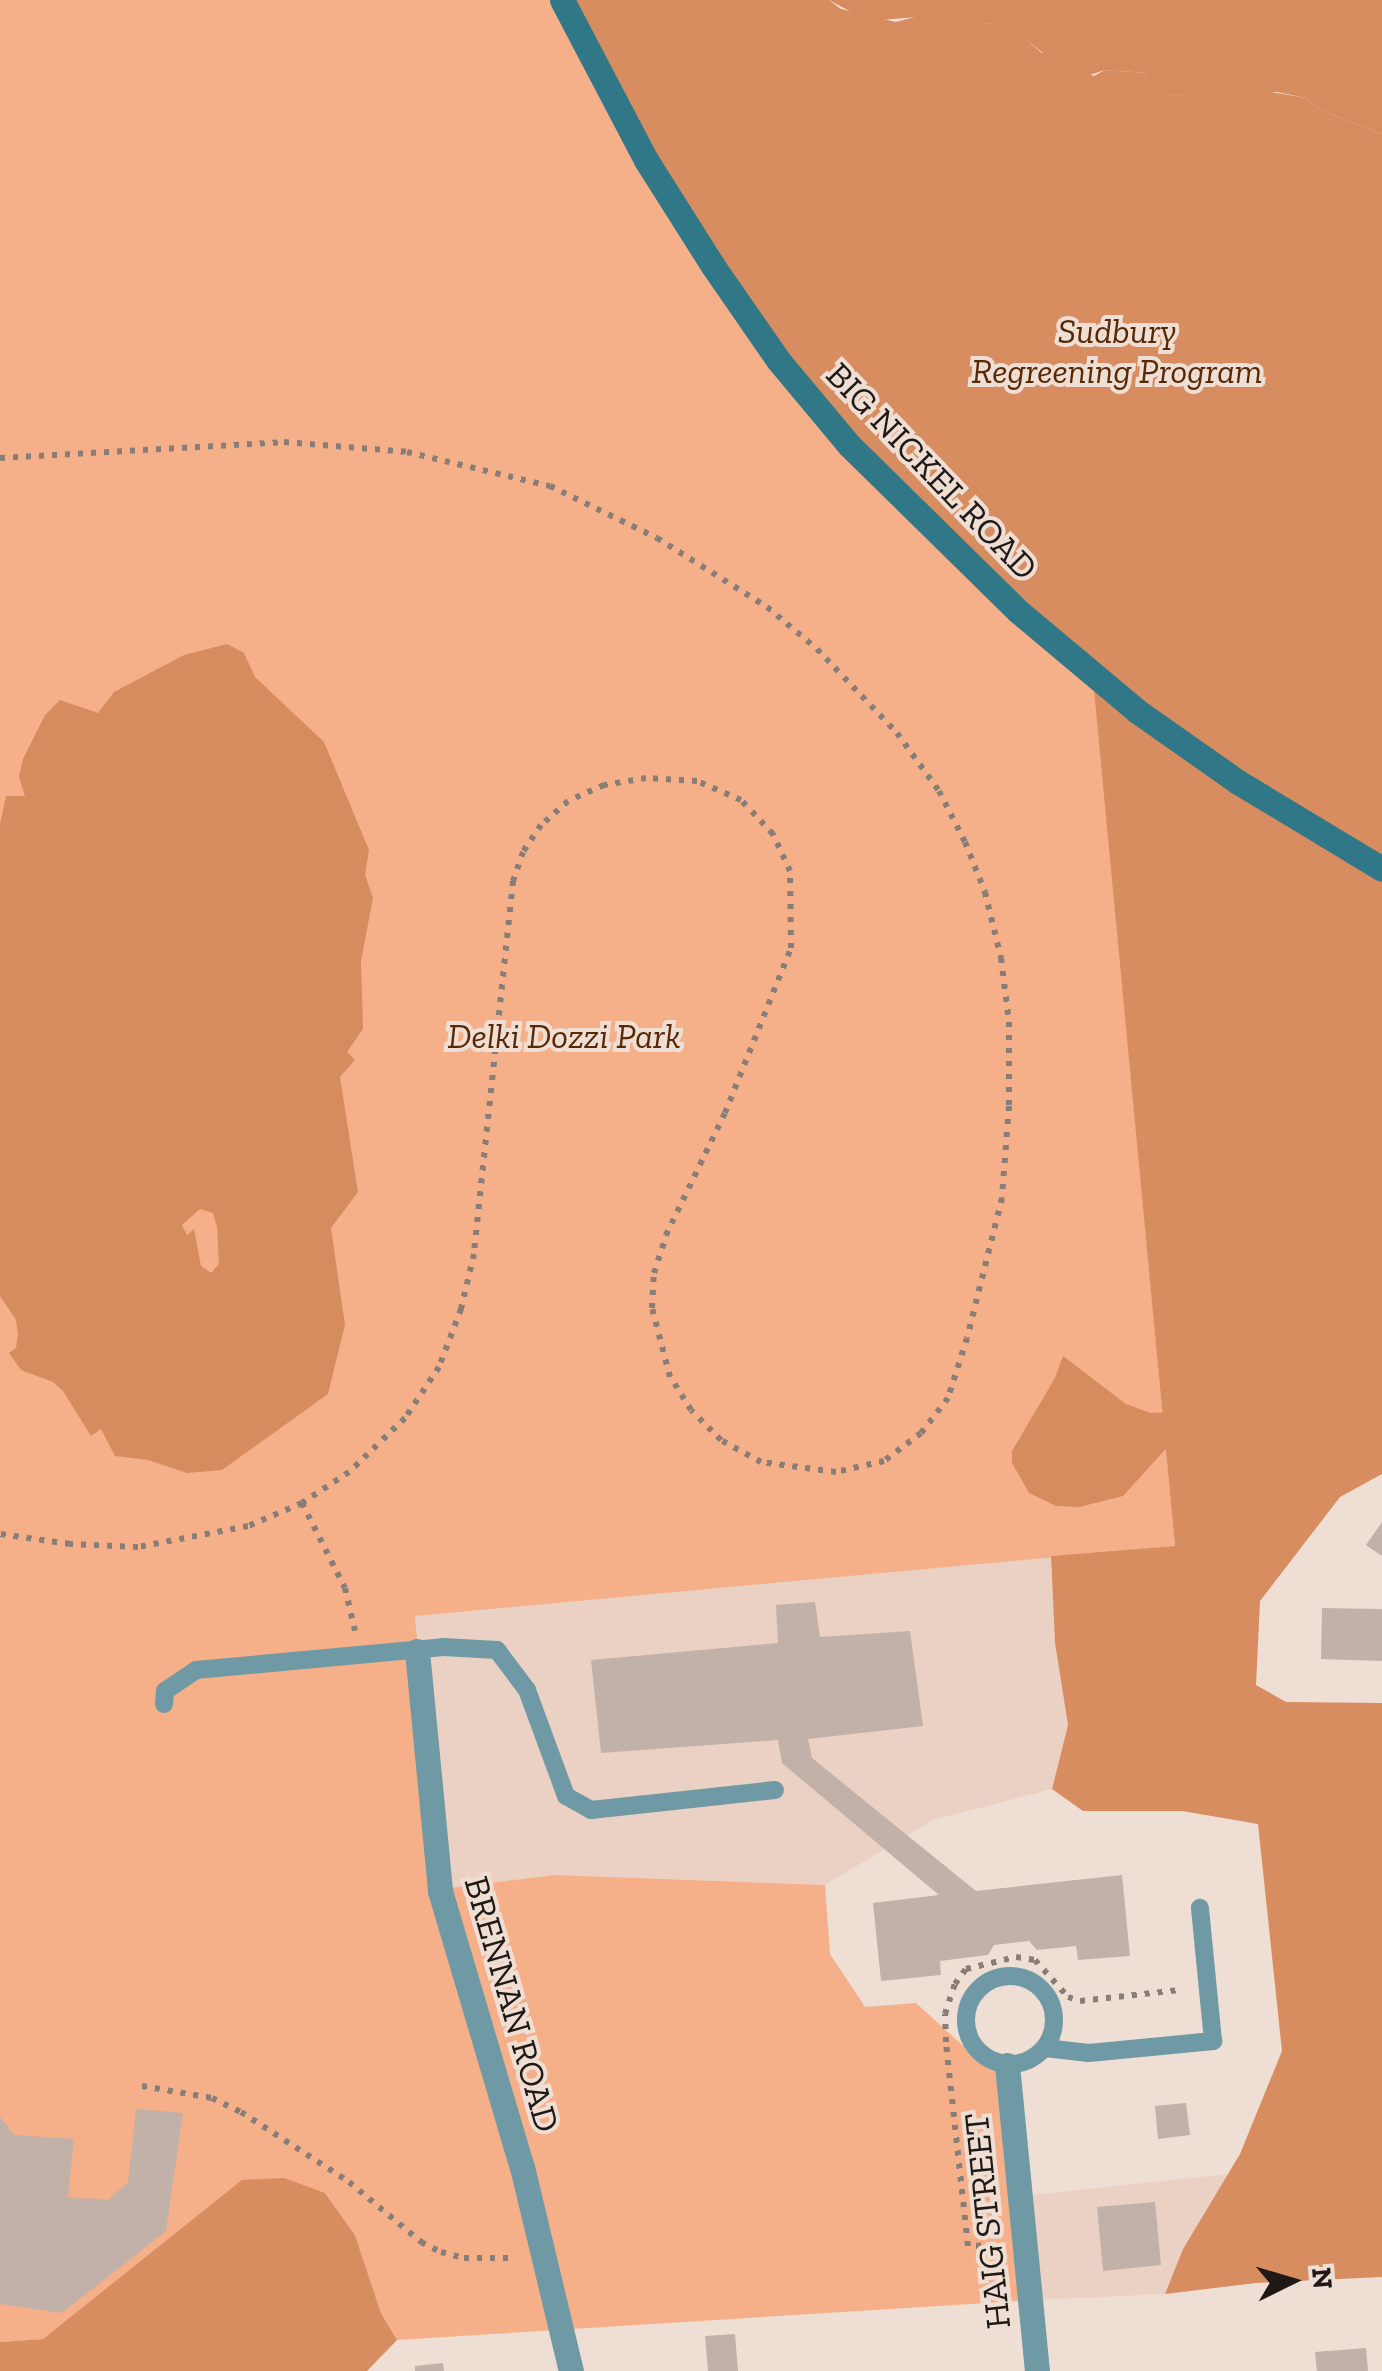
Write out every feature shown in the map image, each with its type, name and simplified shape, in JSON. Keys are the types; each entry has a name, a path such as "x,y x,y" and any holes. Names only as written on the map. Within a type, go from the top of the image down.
{"main road":[{"name":"BIG NICKEL ROAD","path":"562,0 646,160 713,266 778,360 849,445 1018,610 1137,711 1238,782 1382,869"}],"street":[{"name":"BRENNAN ROAD","path":"417,1650 440,1891 522,2167 571,2371"},
{"name":"HAIG STREET","path":"1007,2065 1037,2371"}],"lane":[{"path":"164,1704 165,1691 196,1670 417,1650 497,1650 527,1690 566,1796 591,1810 775,1790"},
{"path":"1045,2048 1089,2053 1213,2041 1200,1908"},
{"path":"1001,1977 1030,1980 1043,1990 1054,2018 1045,2048 1030,2060 1007,2065 979,2052 968,2030 967,2011 975,1993 1001,1977"}],"path":[{"path":"0,458 284,442 346,445 486,467 580,500 657,538 767,607 817,649 897,732 939,791 985,892 1001,958 1008,1022 1009,1106 1002,1198 948,1398 922,1433 884,1461 836,1472 795,1470 761,1462 721,1440 691,1410 670,1377 652,1308 654,1273 666,1236 725,1113 792,948 794,908 790,872 773,834 741,800 697,781 646,778 604,786 568,800 541,825 523,852 513,880 474,1254 461,1309 439,1367 405,1418 348,1472 302,1504 248,1526 138,1547 70,1544 0,1534"},
{"path":"302,1504 345,1588 358,1656"},
{"path":"142,2086 212,2098 241,2112 349,2182 421,2242 464,2258 497,2258"}],"shaded area":[{"path":"829,0 1382,0 1382,134 1321,110 1306,98 1277,92 1168,96 1152,86 1147,73 1105,70 1080,78 1063,77 1039,65 1043,53 1012,28 984,23 966,13 868,21"},
{"path":"227,644 244,653 255,677 324,742 369,850 365,875 373,898 361,961 363,1029 347,1052 355,1060 340,1077 358,1192 331,1228 345,1325 328,1394 222,1470 187,1473 148,1460 115,1456 101,1429 91,1436 63,1391 53,1382 21,1370 9,1353 16,1348 16,1320 0,1296 0,824 6,796 25,796 19,777 23,759 45,715 60,700 98,713 114,692 184,655","holes":["200,1209 213,1213 219,1264 211,1273 201,1266 194,1229 187,1235 182,1225"]},
{"path":"1264,990 1281,1012 1290,1042 1304,1046 1324,1104 1369,1167 1370,1179 1362,1187 1367,1202 1382,1216 1382,1294 1365,1342 1382,1358 1382,1401 1321,1406 1307,1414 1256,1421 1242,1436 1197,1435 1173,1441 1123,1496 1079,1507 1056,1506 1029,1493 1012,1463 1012,1451 1055,1378 1063,1356 1126,1404 1150,1413 1205,1411 1213,1397 1213,1382 1237,1360 1250,1359 1254,1337 1282,1300 1275,1236 1264,1219 1284,1176 1278,1129 1268,1105 1263,1020 1254,1002"},
{"path":"1051,1556 1055,1643 1068,1725 1052,1789 933,1820 825,1885 555,1875 442,1890 415,1615"},
{"path":"1228,2174 1183,2249 1165,2294 1034,2300 1023,2196"}],"green space":[{"name":"Delki Dozzi Park","path":"0,0 559,0 1094,679 1175,1546 415,1616 442,1889 555,1875 825,1885 830,1954 865,2007 916,2003 971,2053 996,2068 1034,2300 397,2340 381,2313 355,2235 325,2193 103,2293 43,2339 0,2342"},
{"name":"Sudbury Regreening Program","path":"559,0 829,0 841,9 896,22 930,13 967,13 984,23 1012,27 1043,54 1094,76 1105,70 1147,73 1168,96 1260,90 1306,98 1321,110 1382,134 1382,1474 1340,1497 1260,1601 1256,1685 1286,1702 1382,1703 1382,2277 1256,2283 1165,2294 1183,2249 1240,2154 1282,2051 1258,1824 1182,1811 1083,1811 1052,1789 1068,1725 1055,1643 1051,1556 1175,1546 1093,679 776,364"},
{"path":"284,2178 325,2193 355,2235 381,2313 397,2340 367,2371 0,2371 0,2342 43,2339 242,2180"}],"building":[{"path":"1382,1522 1382,1556 1366,1545"},
{"path":"815,1602 820,1637 910,1631 923,1726 808,1739 812,1758 976,1891 1122,1875 1130,1956 1078,1960 1076,1946 1037,1950 1029,1941 994,1945 988,1955 940,1961 941,1975 881,1981 873,1903 939,1895 782,1763 778,1740 601,1753 591,1660 778,1643 776,1605"},
{"path":"1322,1608 1382,1609 1382,1661 1321,1659"},
{"path":"1186,2103 1190,2135 1158,2139 1155,2106"},
{"path":"136,2109 183,2113 166,2231 62,2313 0,2304 0,2117 14,2135 74,2139 68,2197 108,2200 128,2182"},
{"path":"1155,2202 1161,2265 1103,2271 1097,2207"},
{"path":"735,2334 738,2371 708,2371 705,2336"},
{"path":"1366,2348 1368,2371 1317,2371 1315,2352"},
{"path":"443,2363 444,2371 415,2371 415,2366"}]}
